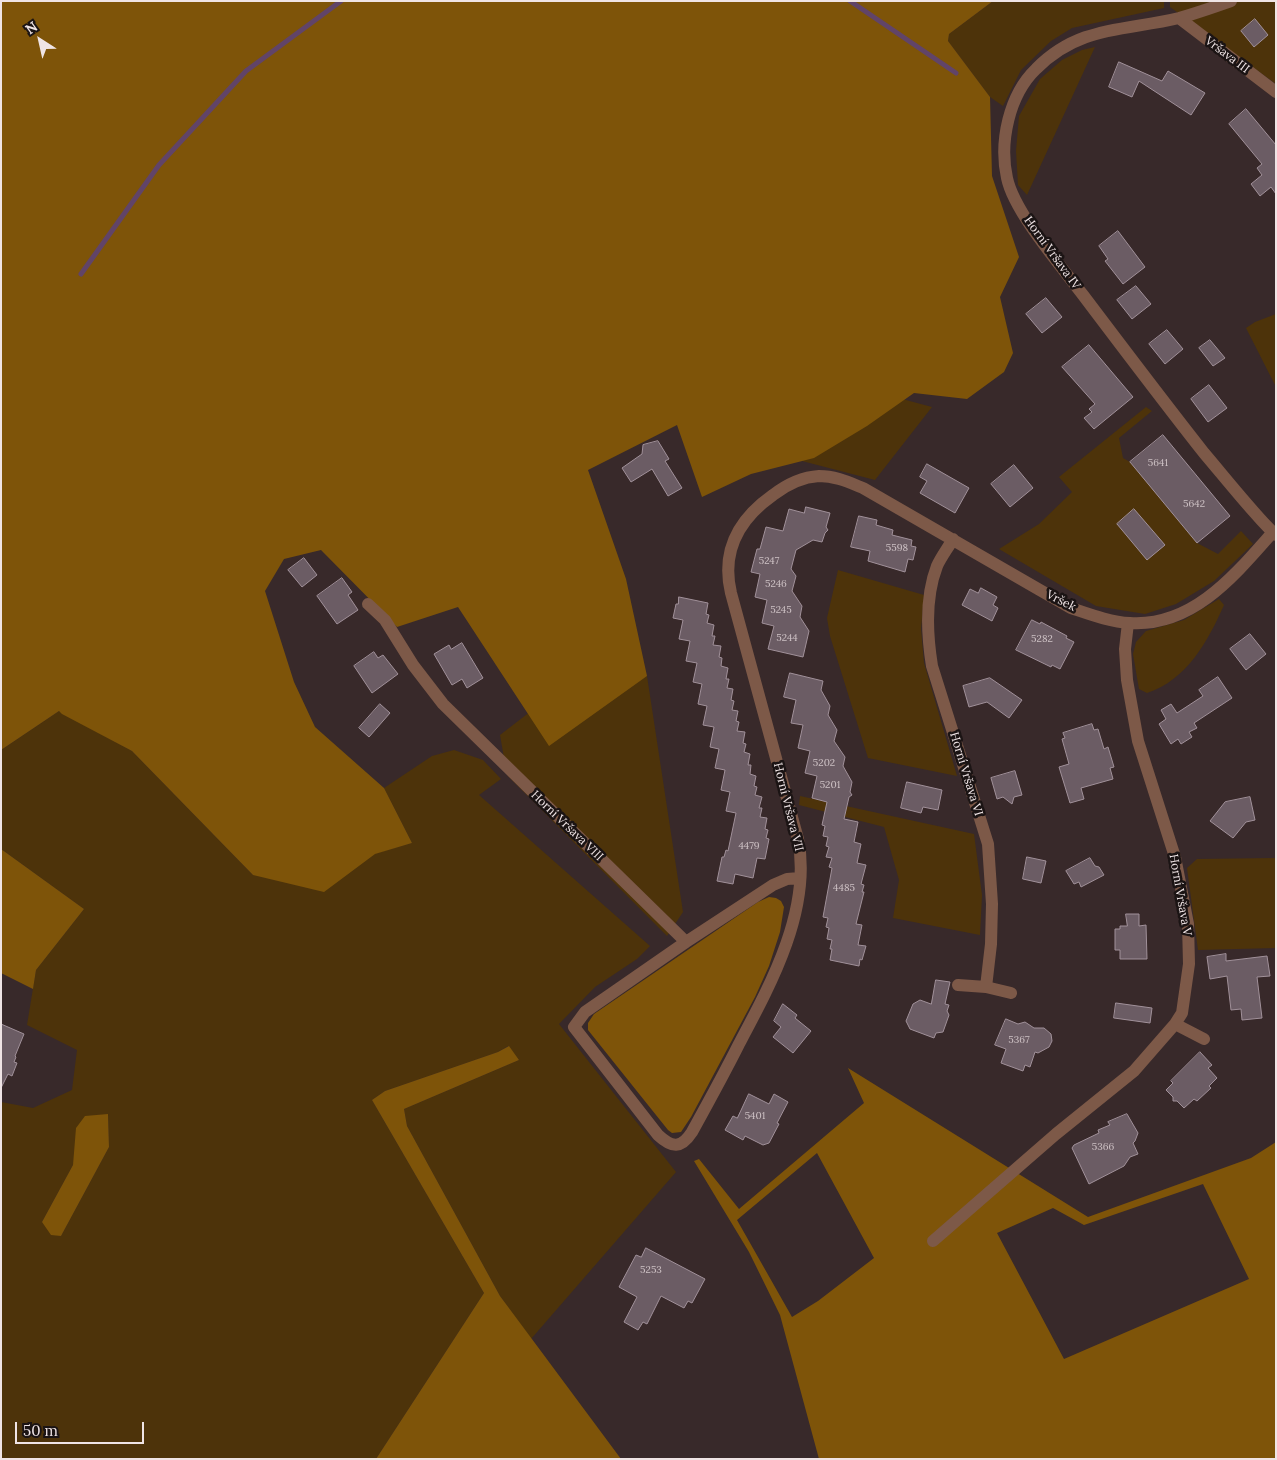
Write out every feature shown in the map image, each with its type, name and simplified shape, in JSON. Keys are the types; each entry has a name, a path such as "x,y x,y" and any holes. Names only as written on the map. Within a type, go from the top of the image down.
{"street":[{"name":"Horní Vršava IV","path":"1232,1 1179,18 1108,29 1060,49 1035,69 1020,90 1007,128 1005,155 1007,178 1011,190 1028,222 1142,374 1236,493 1274,534"},
{"name":"Vršava III","path":"1179,18 1276,92"},
{"name":"Horní Vršava VII","path":"686,942 585,1012 574,1027 658,1135 672,1145 685,1141 697,1124 775,974 788,940 800,878 801,860 798,839 731,593 727,572 728,561 739,528 755,510 781,489 796,481 817,476 844,480"},
{"name":"Vršek","path":"844,480 863,488 1070,608 1128,623 1148,623 1167,620 1189,610 1227,582 1274,534"},
{"name":"Horní Vršava VI","path":"953,539 937,567 931,593 928,628 929,647 932,666 988,844 992,904 991,944 986,987"},
{"name":"Horní Vršava VIII","path":"368,604 385,620 414,665 443,704 686,942"},
{"name":"Horní Vršava V","path":"933,1241 1056,1134 1134,1071 1175,1024 1182,1012 1189,964 1188,924 1175,858 1138,742 1127,680 1125,649 1128,623"},
{"path":"686,942 773,885 787,879 800,878"},
{"path":"958,984 986,987 1011,993"},
{"path":"1175,1024 1204,1039"}],"shaded area":[{"path":"1,1 993,1 949,34 948,41 990,97 992,176 1019,257 1000,297 1013,353 1004,372 967,399 914,393 867,426 814,458 751,474 702,497 677,425 588,470 626,579 647,676 549,746 458,607 397,627 321,550 284,559 265,591 294,682 315,727 384,788 412,843 375,854 324,892 253,875 132,751 59,711 1,750"},
{"path":"993,1 1164,1 1164,8 1072,28 1051,41 1021,70 1003,106 990,97 948,41 949,34"},
{"path":"1170,1 1276,1 1276,84 1170,7"},
{"path":"1095,47 1027,195 1018,185 1016,151 1019,116 1040,79 1062,60 1082,50"},
{"path":"1276,314 1276,387 1246,328 1255,322"},
{"path":"876,392 932,407 875,480 802,461"},
{"path":"1146,407 1152,411 1119,438 1123,458 1130,462 1197,543 1218,554 1241,531 1253,544 1214,581 1176,604 1145,614 1096,606 999,549 1039,524 1072,492 1059,477"},
{"path":"838,570 924,595 921,629 924,663 957,776 868,758 830,636 827,618"},
{"path":"1219,599 1224,605 1218,619 1203,645 1185,669 1161,687 1147,693 1139,689 1133,654 1136,642 1146,631 1184,620"},
{"path":"647,676 683,912 667,936 507,775 500,735 570,681 591,711"},
{"path":"59,711 132,751 253,875 376,853 412,843 384,788 432,756 454,750 483,760 501,779 479,795 650,946 637,959 595,987 559,1024 676,1172 531,1339 500,1296 407,1126 404,1109 519,1060 508,1046 498,1052 385,1091 372,1100 484,1293 376,1459 1,1459 1,1102 33,1108 72,1090 77,1050 27,1025 36,970 84,909 1,849 1,750","holes":["108,1114 109,1147 61,1236 42,1222 73,1165"]},
{"path":"800,796 974,834 982,895 980,935 893,918 899,880 884,827 799,805"},
{"path":"1,849 84,909 36,970 33,989 1,973"},
{"path":"1276,858 1276,948 1198,950 1187,868 1197,859"},
{"path":"769,897 781,901 784,907 780,932 769,966 755,997 691,1117 681,1132 672,1133 588,1030 588,1023 594,1014 758,902"},
{"path":"509,1046 519,1060 404,1109 407,1126 500,1296 621,1459 376,1459 484,1293 372,1100 385,1091 498,1052"},
{"path":"848,1068 1088,1217 1251,1158 1276,1142 1276,1459 819,1459 780,1315 749,1252 694,1161 699,1159 739,1209 864,1103","holes":["817,1153 874,1258 818,1301 792,1317 737,1220","1203,1184 1249,1279 1064,1359 997,1233 1053,1208 1084,1225"]},
{"path":"108,1114 109,1147 61,1236 51,1235 42,1222 73,1165 76,1128 85,1116"}],"building":[{"path":"1255,19 1268,35 1254,47 1241,31"},
{"path":"1119,62 1162,81 1168,71 1205,93 1191,115 1139,81 1132,97 1109,87"},
{"path":"1246,109 1276,145 1276,194 1271,187 1260,196 1251,184 1262,175 1257,168 1262,164 1229,124"},
{"path":"1118,231 1145,267 1123,284 1105,261 1108,259 1099,246"},
{"path":"1136,286 1151,304 1132,319 1117,300"},
{"path":"1046,298 1062,317 1042,333 1026,314"},
{"path":"1167,330 1183,349 1165,364 1149,344"},
{"path":"1210,340 1225,358 1213,366 1199,348"},
{"path":"1089,345 1133,397 1094,429 1084,418 1092,412 1089,409 1095,404 1062,367"},
{"path":"1209,385 1227,408 1208,422 1191,399"},
{"path":"1163,435 1230,516 1197,543 1130,462"},
{"path":"658,441 669,459 665,461 682,488 668,496 652,469 631,482 622,468 642,454 643,445"},
{"path":"927,464 969,488 955,513 920,493 927,481 920,477"},
{"path":"1014,465 1033,488 1010,507 991,484"},
{"path":"806,507 830,513 826,527 828,530 822,542 813,540 796,550 791,569 796,576 792,591 802,606 800,617 809,631 803,657 768,649 774,626 762,623 767,600 755,597 760,574 751,572 757,549 760,549 766,527 783,531 789,509 804,513"},
{"path":"1134,509 1165,545 1147,560 1117,524"},
{"path":"859,516 877,520 876,525 893,530 892,535 912,540 911,546 916,547 913,560 908,559 905,572 868,561 870,551 851,547"},
{"path":"304,558 317,575 302,587 288,570"},
{"path":"342,578 352,592 348,595 358,610 337,624 317,596"},
{"path":"981,588 997,597 993,605 998,608 992,621 962,605 970,589 978,593"},
{"path":"679,597 708,603 706,614 709,615 707,623 714,625 712,636 715,636 713,645 721,646 719,657 722,658 721,666 728,668 726,679 729,679 727,688 733,689 731,700 734,701 732,710 738,711 736,721 739,722 737,731 745,732 743,743 746,744 744,752 750,754 748,765 751,765 750,774 756,776 754,786 757,787 755,795 762,797 759,808 762,808 760,817 767,818 765,829 768,830 766,838 769,839 765,859 757,858 753,878 735,874 733,884 717,881 722,857 724,857 726,850 728,851 736,813 726,811 730,792 721,790 725,770 715,768 719,749 710,747 714,727 703,725 707,706 698,704 702,684 693,682 697,663 686,661 690,641 679,639 683,620 673,618"},
{"path":"1032,620 1040,624 1041,622 1067,636 1066,638 1074,642 1060,669 1052,665 1051,667 1016,650"},
{"path":"1250,634 1266,654 1246,670 1230,649"},
{"path":"462,643 483,678 467,688 462,679 452,685 434,654 449,645 451,649"},
{"path":"374,652 378,658 383,655 398,674 372,693 354,666"},
{"path":"790,673 823,681 821,690 830,706 828,715 837,730 834,741 845,757 843,766 852,782 850,792 852,795 849,797 844,819 858,822 854,842 861,844 857,863 866,865 861,884 864,885 862,892 864,892 856,924 862,925 858,945 866,946 859,966 830,960 832,940 827,939 829,928 826,927 828,918 823,917 832,868 829,867 832,858 826,857 829,847 826,846 828,837 823,836 825,826 822,825 827,802 812,798 817,776 805,773 810,751 798,748 803,725 791,723 796,700 784,697"},
{"path":"1218,677 1232,698 1194,723 1197,728 1189,732 1192,737 1181,744 1178,739 1171,744 1159,724 1166,719 1161,710 1171,704 1177,713 1203,696 1199,690"},
{"path":"990,678 1022,700 1009,718 987,702 969,707 963,686"},
{"path":"380,704 390,713 369,737 359,728"},
{"path":"1092,724 1094,730 1098,729 1104,749 1108,747 1114,767 1110,768 1113,779 1081,788 1084,799 1070,803 1059,767 1069,764 1062,739 1065,738 1063,733"},
{"path":"1015,771 1022,795 1014,797 1012,804 1003,797 997,799 991,778"},
{"path":"907,782 942,790 938,810 923,807 921,813 901,808"},
{"path":"1250,797 1255,820 1246,822 1233,838 1210,821 1225,802"},
{"path":"1027,857 1046,861 1041,883 1023,879"},
{"path":"1090,858 1104,875 1081,887 1079,882 1074,884 1066,871"},
{"path":"1126,914 1139,914 1139,926 1146,925 1147,959 1120,959 1120,950 1115,950 1115,929 1120,929 1120,926 1127,926"},
{"path":"1226,954 1226,961 1267,956 1270,976 1257,977 1262,1018 1242,1020 1241,1009 1231,1010 1227,976 1210,979 1207,957"},
{"path":"936,980 950,982 945,1004 949,1005 947,1011 949,1015 943,1032 936,1033 934,1038 910,1029 906,1021 913,1004 920,1000 931,1004"},
{"path":"1116,1003 1152,1008 1150,1023 1114,1018"},
{"path":"783,1004 797,1015 795,1018 811,1031 793,1053 773,1037 781,1027 774,1021"},
{"path":"1006,1019 1018,1024 1025,1022 1034,1028 1044,1028 1051,1034 1052,1041 1049,1047 1038,1053 1035,1052 1030,1067 1025,1065 1023,1071 1001,1063 1006,1049 995,1045"},
{"path":"1,1024 24,1034 15,1056 14,1062 17,1063 12,1076 8,1074 1,1088"},
{"path":"1200,1052 1212,1065 1208,1068 1217,1078 1209,1086 1211,1088 1197,1101 1194,1099 1184,1108 1177,1101 1173,1101 1173,1097 1166,1090 1173,1083 1171,1081"},
{"path":"749,1094 769,1104 774,1094 788,1102 769,1143 763,1145 745,1136 743,1140 725,1130 733,1116 737,1118"},
{"path":"1127,1114 1138,1133 1133,1143 1138,1154 1130,1157 1124,1166 1089,1184 1072,1148 1074,1145 1099,1133 1098,1130 1110,1125 1108,1122"},
{"path":"646,1248 705,1279 692,1303 688,1301 684,1308 661,1296 647,1324 643,1322 638,1330 624,1322 637,1297 619,1287 636,1255 641,1257"}],"waterway":[{"path":"81,274 159,165 246,71 341,1"},
{"path":"850,1 956,73"}]}
